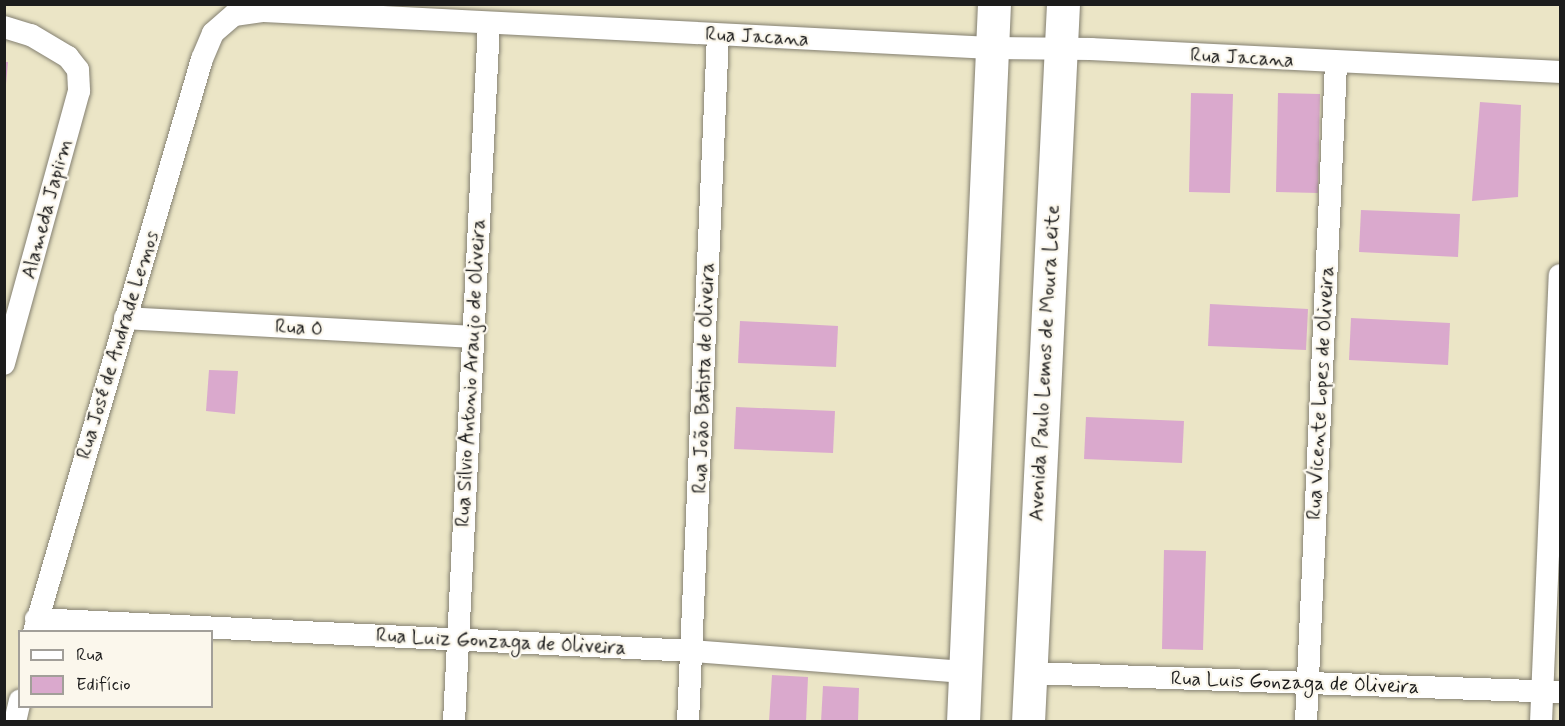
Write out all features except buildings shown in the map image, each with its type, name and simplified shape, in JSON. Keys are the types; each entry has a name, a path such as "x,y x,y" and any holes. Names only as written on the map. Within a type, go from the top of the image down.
{"street":[{"path":"963,722 994,4"},
{"name":"Avenida Paulo Lemos de Moura Leite","path":"1028,722 1063,4"},
{"name":"Rua Jacana","path":"202,60 213,33 222,22 246,12 991,48 1061,49 1336,64 1560,72"},
{"name":"Rua Silvio Antonio Araujo de Oliveira","path":"454,722 489,24"},
{"name":"Alameda Japiim","path":"4,27 31,35 68,57 78,70 79,91 4,364"},
{"name":"Rua João Batista de Oliveira","path":"688,722 718,35"},
{"name":"Rua José de Andrade Lemos","path":"35,625 202,60"},
{"name":"Rua Vicente Lopes de Oliveira","path":"1305,722 1336,64"},
{"path":"1541,722 1551,692 1560,275"},
{"name":"Rua O","path":"125,318 472,337"},
{"name":"Rua Luiz Gonzaga de Oliveira","path":"35,625 168,630"},
{"name":"Rua Luiz Gonzaga de Oliveira","path":"213,632 692,651 966,672"},
{"name":"Rua Luis Gonzaga de Oliveira","path":"1030,673 1307,685 1551,692"}]}
